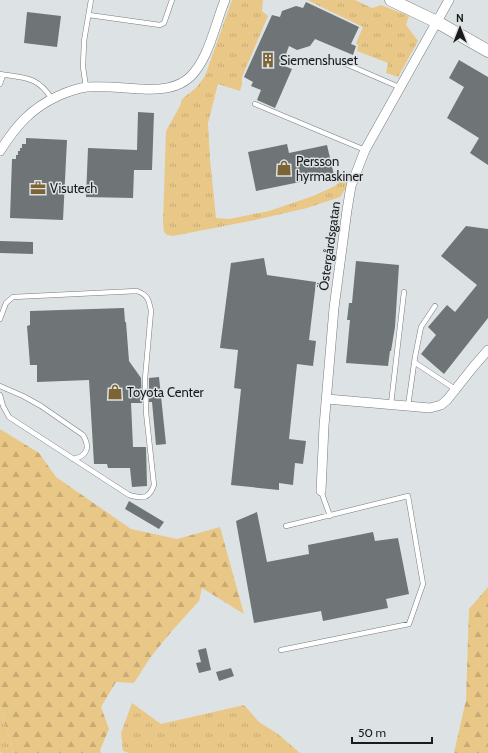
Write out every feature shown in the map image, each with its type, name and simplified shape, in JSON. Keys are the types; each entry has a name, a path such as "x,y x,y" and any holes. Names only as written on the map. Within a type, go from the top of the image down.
{"street":[{"path":"218,0 218,17"},
{"path":"0,151 18,125 27,115 42,104 67,92 86,87 153,89 173,87 185,82 198,67 210,44 225,0"},
{"path":"391,0 437,22 488,51"},
{"name":"Östergårdsgatan","path":"321,491 334,308 351,186 365,150 449,0"},
{"path":"327,399 430,408 442,405 488,350"}],"lane":[{"path":"86,87 83,67 84,41 91,0"},
{"path":"89,16 160,25 164,23 172,0"},
{"path":"346,64 399,87"},
{"path":"0,84 1,74 33,80 46,89 52,99"},
{"path":"256,104 365,150"},
{"path":"0,319 6,303 13,297 137,291 144,293 149,300 151,311 151,330 145,379 146,412 154,485 151,494 146,497 139,498 129,496 9,417 3,406 0,395"},
{"path":"391,404 404,292"},
{"path":"408,406 414,362 421,327 435,306"},
{"path":"414,362 455,389"},
{"path":"0,386 35,402 83,435 87,442 86,453 81,458 73,459"},
{"name":"Östergårdsgatan","path":"321,491 330,516"},
{"path":"281,650 409,624 423,584 408,496 286,526"}],"green space":[{"path":"232,0 263,0 262,11 268,16 242,77 240,91 218,84 208,123 216,218 229,219 269,211 313,196 335,186 350,171 348,185 340,197 307,208 173,236 167,235 164,232 163,222 166,131 180,106 182,99 196,88 205,76"},
{"path":"307,0 355,0 372,8 381,5 409,16 406,25 418,41 398,77 386,73 388,63 357,51 358,45 356,43 363,27"},
{"path":"0,429 39,453 56,477 131,529 177,539 220,527 244,614 202,588 199,601 150,658 134,683 116,682 101,707 109,729 100,750 101,753 14,753 0,707"},
{"path":"488,587 488,753 454,753 466,700 469,609"},
{"path":"132,703 161,724 244,705 259,722 278,734 300,753 129,753 123,751 121,733"},
{"path":"0,707 14,753 1,753 0,751"}],"building":[{"name":"Siemenshuset","path":"306,2 359,27 351,44 356,46 353,55 315,39 310,46 297,50 289,46 282,65 292,69 275,108 257,100 261,90 251,86 253,82 244,77 272,15 280,17 282,11 296,6 303,8"},
{"path":"27,12 61,16 57,47 24,43"},
{"path":"459,60 488,77 488,165 470,153 479,138 447,118 464,87 449,78"},
{"path":"138,112 154,113 152,170 134,170 133,198 86,197 88,148 137,150"},
{"name":"Visutech","path":"26,138 67,140 63,220 10,218 12,159 16,159 18,151 22,148 22,144 26,144"},
{"path":"287,144 289,153 327,145 334,175 256,191 248,152"},
{"path":"466,226 488,229 488,318 444,374 421,354 436,335 428,327 447,305 455,312 477,285 441,256"},
{"path":"0,241 33,242 33,254 0,253"},
{"path":"264,258 267,275 316,282 309,340 316,341 313,366 297,364 289,439 306,441 303,464 295,463 293,485 279,483 279,490 231,485 241,389 234,388 238,350 220,348 231,263"},
{"path":"356,261 399,265 395,327 388,366 346,363 350,320 347,320 349,303 352,303"},
{"name":"Toyota Center","path":"124,308 129,361 141,378 142,403 131,403 133,447 146,447 147,486 132,487 130,468 108,468 107,464 94,464 89,380 37,382 37,365 30,365 27,326 30,325 30,311"},
{"path":"159,377 166,444 156,445 152,402 149,402 149,378"},
{"path":"129,501 164,522 159,529 125,509"},
{"path":"257,512 267,562 309,554 308,545 373,532 375,541 398,538 409,594 386,599 388,608 323,621 321,611 254,623 236,521"},
{"path":"206,648 211,670 199,673 196,663 201,662 198,650"},
{"path":"231,668 234,676 219,681 216,672"}],"place":[{"name":"Siemenshuset","path":"268,60"},
{"name":"Persson hyrmaskiner","path":"284,168"},
{"name":"Visutech","path":"38,188"},
{"name":"Toyota Center","path":"115,392"}]}
